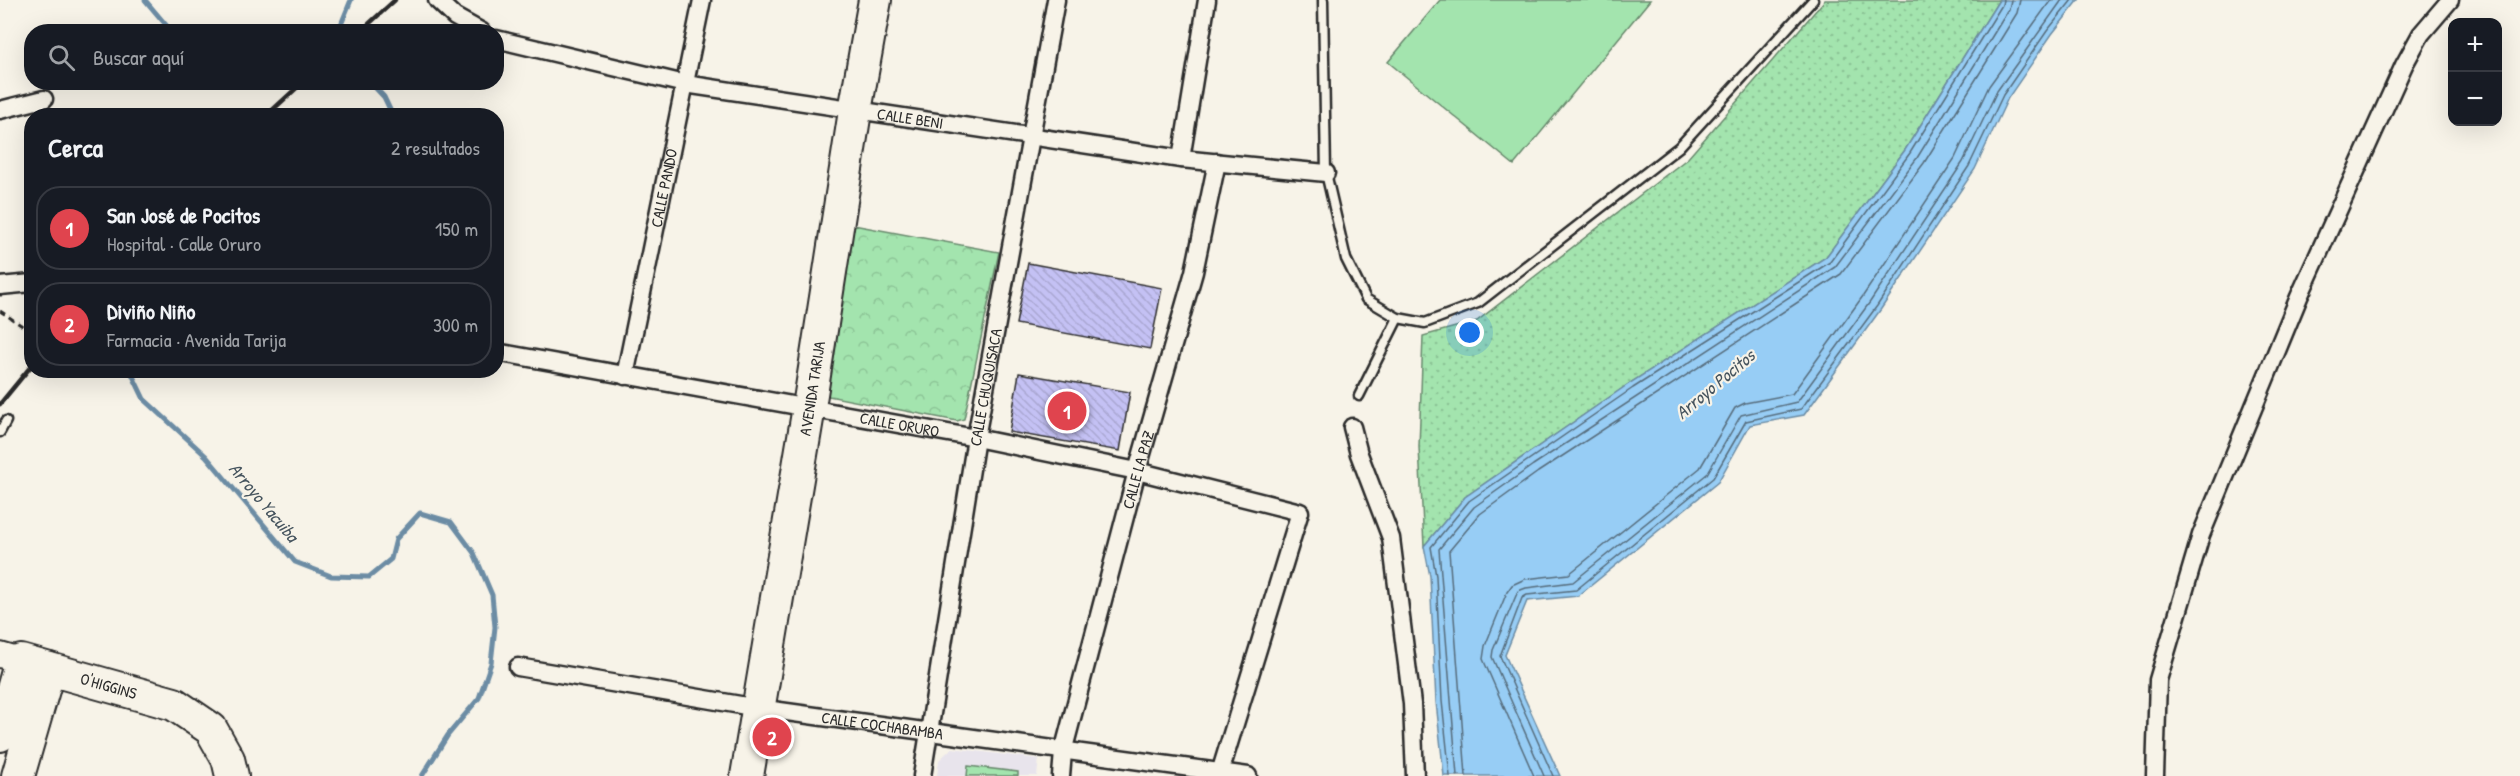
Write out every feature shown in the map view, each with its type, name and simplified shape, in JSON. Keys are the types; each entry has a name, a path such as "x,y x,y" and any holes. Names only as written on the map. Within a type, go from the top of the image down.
{"highway":[{"name":"AVENIDA TARIJA","path":"747,776 875,0"},
{"name":"O'HIGGINS","path":"23,662 174,704 211,729 228,759 232,776"},
{"path":"0,735 23,662"},
{"path":"18,776 23,662"}],"street":[{"path":"438,0 455,16 468,24"},
{"name":"CALLE PANDO","path":"625,376 702,0"},
{"name":"CALLE CHUQUISACA","path":"922,776 976,438 1056,0"},
{"path":"1181,159 1207,0"},
{"path":"2155,776 2158,680 2201,535 2299,297 2404,65 2421,33 2450,0"},
{"name":"CALLE BENI","path":"504,41 685,84 1181,159 1326,173"},
{"path":"0,110 44,99"},
{"name":"CALLE LA PAZ","path":"1061,776 1063,752 1137,471 1194,272 1217,162"},
{"path":"0,286 24,284"},
{"name":"CALLE ORURO","path":"504,353 976,438 1137,471 1300,512 1219,774"},
{"path":"1352,427 1359,454 1391,538 1412,704 1415,776"},
{"name":"CALLE COCHABAMBA","path":"518,667 758,708 930,734 1219,774 1248,776"}],"lane":[{"path":"1323,0 1326,173 1346,259 1366,299 1398,318 1425,322 1478,303 1679,147 1813,0"},
{"path":"1359,396 1398,318"},
{"path":"0,432 6,422"}],"path":[{"path":"0,310 24,327"}],"shaded area":[{"path":"952,748 1039,759 1037,776 937,776 939,760"}],"green space":[{"path":"1440,0 1650,0 1514,165 1388,62"},
{"path":"1825,0 1999,0 1905,150 1826,257 1630,383 1465,497 1424,546 1419,447 1423,336 1477,321 1688,158"},
{"path":"848,224 999,252 964,419 957,421 823,395"},
{"path":"968,766 1018,772 1018,776 967,776"}],"water":[{"name":"Arroyo Pocitos","path":"1999,0 2079,0 2052,34 2008,98 1975,169 1881,309 1804,415 1750,425 1718,482 1578,596 1527,601 1505,655 1560,776 1444,776 1436,702 1430,576 1424,546 1465,497 1630,383 1826,257 1905,150"}],"building":[{"path":"1028,263 1162,288 1150,349 1016,324"},
{"path":"1019,373 1130,392 1120,451 1009,432"}],"waterway":[{"name":"Arroyo Yacuiba","path":"145,0 165,24"},
{"path":"341,24 351,0"},
{"name":"Arroyo Yacuiba","path":"377,90 389,108"},
{"name":"Arroyo Yacuiba","path":"134,378 144,399 206,456 295,562 331,576 369,577 391,559 396,539 420,513 451,522 474,553 492,595 495,627 491,663 479,698 448,735 422,776"}],"railway":[{"path":"369,24 395,0"},
{"path":"275,108 294,90"},
{"path":"0,404 24,375"}],"place":[{"name":"San José de Pocitos","path":"1067,411"},
{"name":"Diviño Niño","path":"772,737"}]}
